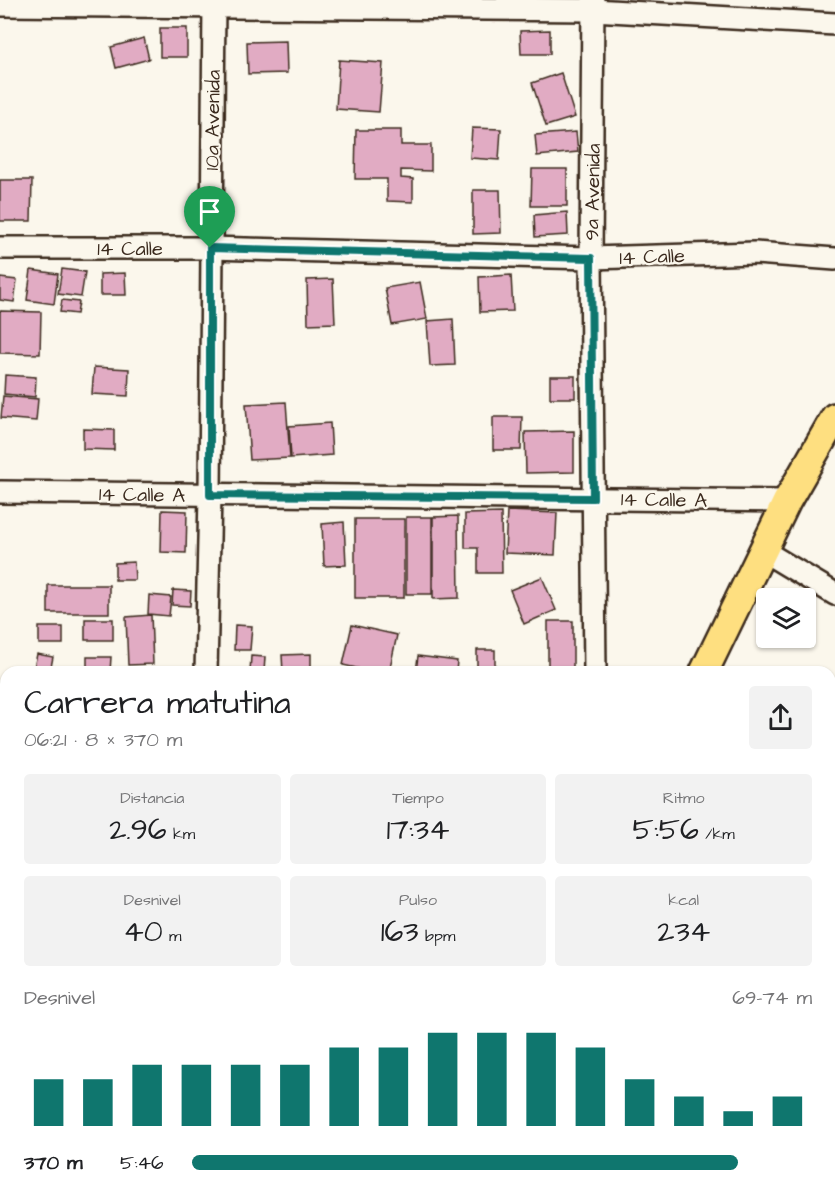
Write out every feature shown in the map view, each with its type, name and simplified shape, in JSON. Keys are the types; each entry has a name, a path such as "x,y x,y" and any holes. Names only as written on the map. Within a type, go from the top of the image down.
{"main road":[{"path":"707,666 787,501 835,417"}],"street":[{"path":"0,4 593,5 835,24"},
{"name":"10a Avenida","path":"206,666 210,495 210,248 214,4"},
{"name":"9a Avenida","path":"593,5 591,258 595,666"},
{"name":"14 Calle","path":"0,248 210,248 591,258 754,253 835,259"},
{"name":"14 Calle A","path":"0,492 787,501"},
{"path":"762,550 835,594"}],"building":[{"path":"160,28 187,28 187,57 160,57"},
{"path":"550,30 550,54 521,54 520,31"},
{"path":"144,38 149,59 116,68 111,47"},
{"path":"286,41 287,73 248,74 247,42"},
{"path":"339,60 383,63 379,112 336,109"},
{"path":"561,73 575,117 546,126 532,83"},
{"path":"472,128 501,129 499,160 470,158"},
{"path":"356,130 401,130 401,145 431,145 431,171 401,170 401,178 413,179 413,202 387,201 387,179 355,179"},
{"path":"576,132 578,152 537,156 535,135"},
{"path":"532,169 567,169 567,206 531,206"},
{"path":"0,180 32,180 31,221 0,221"},
{"path":"473,190 500,190 501,233 473,234"},
{"path":"567,212 568,235 535,237 534,215"},
{"path":"62,269 85,272 81,297 58,294"},
{"path":"31,270 58,274 54,304 27,300"},
{"path":"125,273 126,295 100,295 100,274"},
{"path":"511,275 513,311 480,312 479,277"},
{"path":"0,278 17,280 14,302 0,300"},
{"path":"333,279 335,323 308,324 307,280"},
{"path":"420,282 427,319 392,325 385,288"},
{"path":"62,300 79,302 77,314 60,312"},
{"path":"0,311 41,312 40,354 0,353"},
{"path":"453,319 455,365 430,366 427,321"},
{"path":"94,367 129,369 128,396 92,394"},
{"path":"5,375 36,377 35,397 4,394"},
{"path":"550,376 575,376 575,398 550,398"},
{"path":"3,396 38,399 36,421 1,418"},
{"path":"286,402 290,458 250,460 246,404"},
{"path":"493,417 522,417 521,450 493,450"},
{"path":"330,423 332,455 291,458 289,426"},
{"path":"83,429 114,430 114,450 83,449"},
{"path":"574,431 574,472 526,473 525,432"},
{"path":"162,510 187,511 186,553 161,552"},
{"path":"507,511 557,513 555,555 505,553"},
{"path":"501,513 502,573 478,573 478,548 465,548 465,514"},
{"path":"458,516 459,598 433,599 433,517"},
{"path":"406,517 432,517 432,594 406,594"},
{"path":"355,519 404,519 404,598 355,598"},
{"path":"344,522 346,565 324,566 322,524"},
{"path":"134,562 135,580 115,580 115,563"},
{"path":"542,577 556,610 524,624 510,590"},
{"path":"48,585 109,585 109,613 48,613"},
{"path":"173,590 191,591 190,606 172,605"},
{"path":"149,595 171,597 169,616 148,614"},
{"path":"151,615 153,664 128,665 126,617"},
{"path":"85,619 113,619 113,640 85,640"},
{"path":"548,621 573,621 573,666 548,666"},
{"path":"235,625 252,626 250,650 234,650"},
{"path":"352,625 397,635 390,666 343,665"},
{"path":"39,627 63,627 63,644 39,644"},
{"path":"477,650 495,650 495,666 477,666"},
{"path":"37,654 53,657 51,666 34,666"},
{"path":"311,654 311,666 283,666 282,655"},
{"path":"251,656 265,657 264,666 250,666"},
{"path":"418,656 457,661 457,666 417,666"},
{"path":"87,657 111,657 110,666 87,666"}],"route":[{"path":"210,248 591,258 593,498 210,495 210,248"}]}
